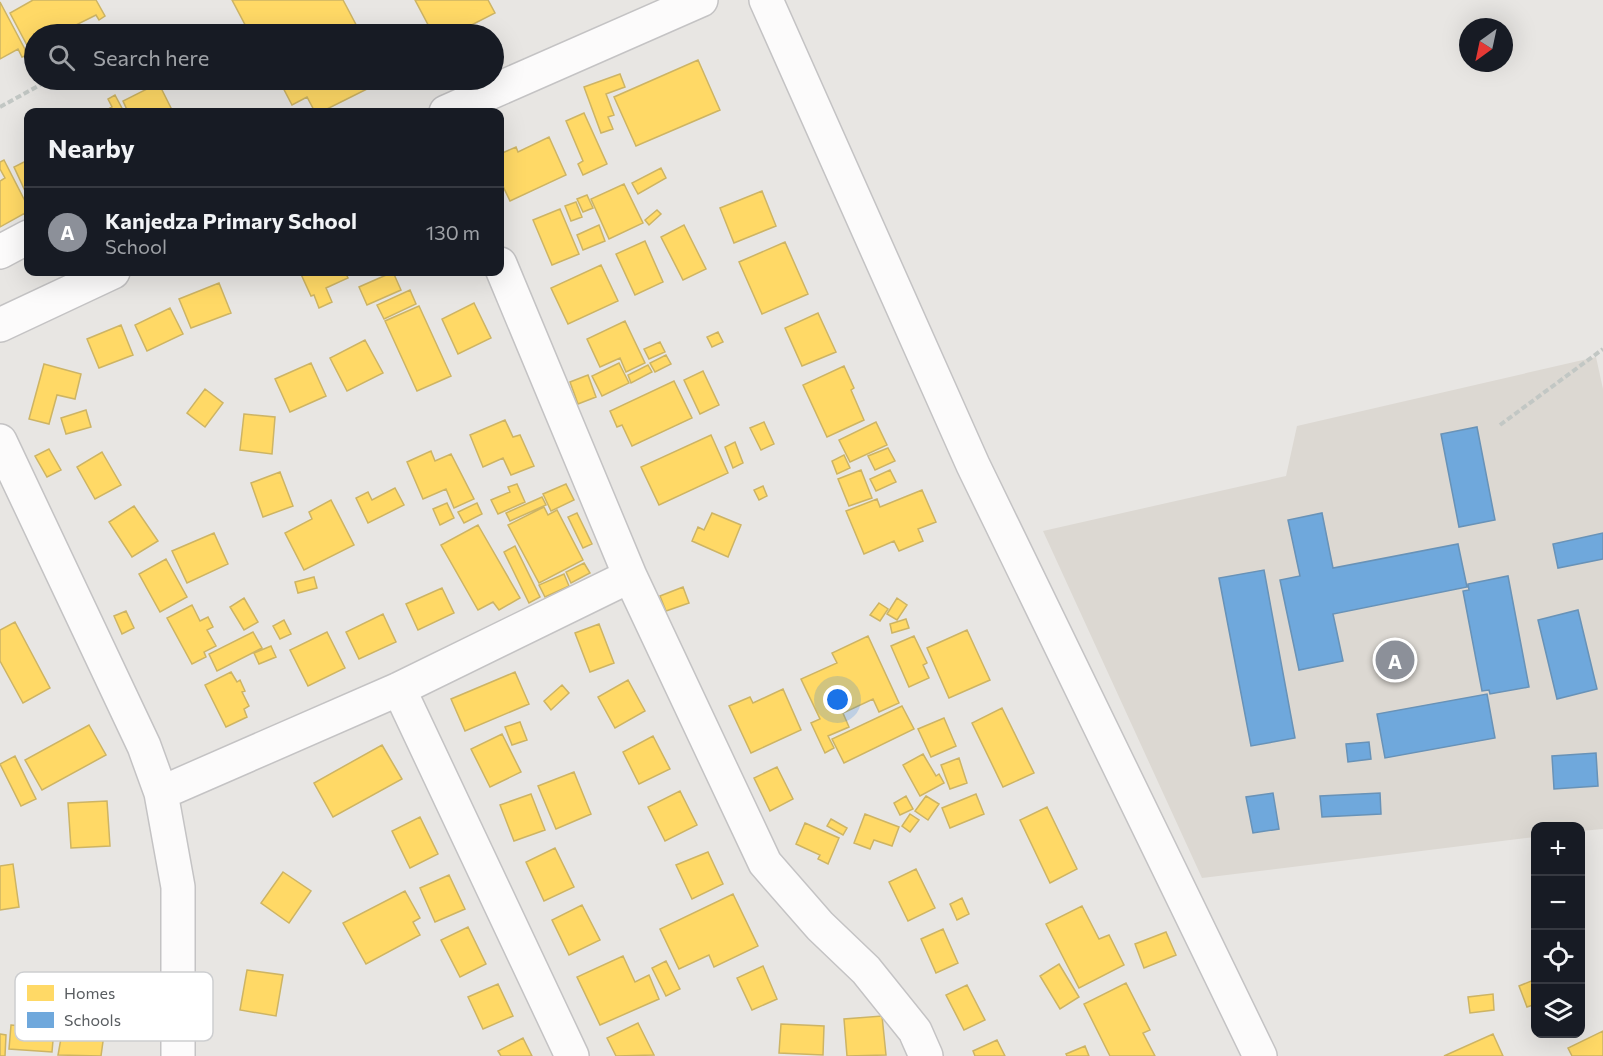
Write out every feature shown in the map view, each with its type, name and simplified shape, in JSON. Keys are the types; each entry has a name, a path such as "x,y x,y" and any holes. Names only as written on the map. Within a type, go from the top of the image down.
{"street":[{"path":"504,87 701,0"},
{"path":"766,0 973,465 1260,1056"},
{"path":"455,108 496,90"},
{"path":"0,252 24,239"},
{"path":"504,274 630,576 765,863 820,926 866,970 915,1031 926,1056"},
{"path":"0,325 104,276"},
{"path":"0,441 144,746 161,793 178,887 178,972"},
{"path":"161,793 399,689 630,576"},
{"path":"399,689 572,1056"}],"path":[{"path":"0,107 31,90"},
{"path":"1500,425 1603,349"}],"shaded area":[{"path":"1596,357 1603,389 1603,829 1585,831 1585,822 1531,822 1531,837 1202,878 1043,531 1286,476 1297,426"}],"building: Homes":[{"path":"33,0 96,0 105,16 99,20 96,15 78,24 24,24 24,40 10,13"},
{"path":"232,0 343,0 356,24 245,24"},
{"path":"415,0 488,0 495,13 474,24 428,24"},
{"path":"0,2 24,47 24,56 22,57 18,49 0,59"},
{"path":"698,60 720,110 636,146 614,97"},
{"path":"620,74 625,87 606,94 614,115 608,117 613,129 601,133 584,87"},
{"path":"145,90 162,90 171,108 126,108 123,101"},
{"path":"284,90 365,90 329,108 313,108 307,97 292,105"},
{"path":"115,95 122,108 110,108 112,107 108,99"},
{"path":"584,113 607,164 583,175 578,164 583,161 566,121"},
{"path":"549,137 566,175 510,201 504,188 504,152 516,147 518,152"},
{"path":"4,160 24,199 24,214 0,227 0,181 5,178 0,169 0,162"},
{"path":"24,162 24,189 14,167"},
{"path":"661,168 666,178 638,194 632,183"},
{"path":"624,184 643,223 609,239 591,199"},
{"path":"762,191 776,226 734,243 720,208"},
{"path":"587,195 593,208 583,212 577,199"},
{"path":"576,202 582,217 571,221 565,206"},
{"path":"560,209 579,254 552,265 533,220"},
{"path":"657,210 661,214 649,225 645,220"},
{"path":"599,225 605,241 583,250 577,235"},
{"path":"684,225 706,269 683,280 661,237"},
{"path":"645,241 663,282 635,295 616,254"},
{"path":"785,242 808,294 762,314 739,262"},
{"path":"601,265 618,301 568,324 551,288"},
{"path":"302,276 347,276 348,278 326,288 332,302 319,308 314,295 311,296"},
{"path":"384,276 395,276 401,290 367,305 359,287"},
{"path":"219,283 231,313 191,328 179,299"},
{"path":"410,290 416,304 384,319 377,305"},
{"path":"474,303 491,338 458,354 442,319"},
{"path":"419,306 451,376 417,391 385,321"},
{"path":"170,308 183,334 147,351 135,325"},
{"path":"818,313 836,352 802,366 785,328"},
{"path":"625,321 645,363 626,372 620,358 600,367 587,339"},
{"path":"121,325 133,355 99,368 87,339"},
{"path":"718,332 723,342 712,347 707,337"},
{"path":"365,340 383,373 347,391 330,358"},
{"path":"660,342 665,352 649,359 644,349"},
{"path":"666,355 671,364 655,372 650,363"},
{"path":"311,363 326,396 290,412 275,379"},
{"path":"619,363 629,383 602,396 592,376"},
{"path":"44,364 81,374 75,399 57,395 49,424 29,419"},
{"path":"648,365 652,372 631,383 628,375"},
{"path":"844,366 864,420 827,437 803,385"},
{"path":"703,371 719,405 700,414 684,380"},
{"path":"588,375 596,397 578,404 570,382"},
{"path":"674,381 692,418 632,446 622,425 617,427 610,411"},
{"path":"205,389 223,403 205,427 187,413"},
{"path":"86,410 91,427 66,434 61,418"},
{"path":"244,414 275,417 272,454 240,450"},
{"path":"505,420 513,437 520,435 534,466 511,475 503,458 483,467 470,435"},
{"path":"764,422 774,444 761,450 750,428"},
{"path":"876,422 887,445 850,462 839,440"},
{"path":"711,435 728,473 659,505 641,467"},
{"path":"735,442 743,463 733,468 725,447"},
{"path":"888,448 895,461 875,470 868,456"},
{"path":"49,449 61,470 47,477 35,456"},
{"path":"431,451 435,461 451,454 474,499 454,508 446,489 423,499 407,462"},
{"path":"102,452 121,485 95,499 77,467"},
{"path":"844,455 850,468 837,474 832,461"},
{"path":"861,470 872,498 849,506 838,479"},
{"path":"890,470 896,482 876,491 870,479"},
{"path":"280,472 293,506 263,517 251,483"},
{"path":"517,484 525,502 498,514 491,500 510,492 508,487"},
{"path":"566,484 574,500 551,511 543,494"},
{"path":"763,486 767,496 759,500 754,490"},
{"path":"395,488 404,505 368,523 356,498 368,492 372,500"},
{"path":"922,490 936,522 918,529 923,541 899,551 894,541 864,554 846,511 877,499 880,507"},
{"path":"542,497 546,505 510,521 506,513"},
{"path":"331,500 354,545 304,570 285,533 312,519 309,512"},
{"path":"447,503 454,518 440,525 433,509"},
{"path":"477,503 482,514 464,523 458,512"},
{"path":"134,506 158,541 132,557 109,522"},
{"path":"544,507 548,515 557,510 583,560 539,583 508,525"},
{"path":"577,513 592,544 583,548 568,517"},
{"path":"712,513 741,525 728,557 692,541 698,527 704,530"},
{"path":"478,525 520,598 499,610 493,602 478,610 441,545"},
{"path":"214,533 228,564 187,583 172,551"},
{"path":"515,546 540,597 529,603 504,552"},
{"path":"166,559 187,597 160,612 139,574"},
{"path":"584,563 590,573 571,583 566,572"},
{"path":"564,574 569,586 545,597 539,585"},
{"path":"314,577 317,588 298,593 295,582"},
{"path":"683,587 689,603 666,611 660,596"},
{"path":"442,588 454,613 418,630 406,604"},
{"path":"244,598 258,622 244,630 230,607"},
{"path":"897,598 907,605 897,620 887,614"},
{"path":"879,603 888,609 880,621 870,615"},
{"path":"192,605 200,621 208,617 213,627 207,630 216,646 204,652 206,657 192,664 167,618"},
{"path":"126,611 134,628 122,634 114,616"},
{"path":"383,614 396,642 359,659 346,632"},
{"path":"906,619 909,628 892,633 890,624"},
{"path":"284,620 291,634 280,639 273,626"},
{"path":"15,622 50,688 23,703 0,661 0,630"},
{"path":"599,624 614,663 590,672 575,633"},
{"path":"967,630 990,680 949,698 927,648"},
{"path":"253,632 262,648 217,671 209,654"},
{"path":"327,632 345,668 308,686 290,650"},
{"path":"868,636 899,703 879,712 873,699 843,713 849,727 828,736 834,748 825,753 811,723 820,719 801,679 837,663 832,653"},
{"path":"914,636 927,663 923,665 929,678 909,687 891,646"},
{"path":"271,646 276,657 259,664 254,653"},
{"path":"231,672 237,682 240,680 245,691 242,692 249,706 244,709 247,717 226,727 205,685"},
{"path":"515,672 529,704 465,731 451,699"},
{"path":"628,680 645,711 615,728 598,697"},
{"path":"562,685 569,693 551,710 544,701"},
{"path":"783,689 801,730 751,753 729,706 750,697 753,703"},
{"path":"902,706 914,729 844,763 832,739"},
{"path":"1002,708 1034,773 1003,787 972,723"},
{"path":"944,718 956,746 931,757 918,729"},
{"path":"520,722 527,740 512,745 505,727"},
{"path":"89,725 106,755 42,790 25,760"},
{"path":"502,734 521,772 490,787 471,749"},
{"path":"653,736 670,769 639,784 623,752"},
{"path":"382,745 402,779 333,817 314,783"},
{"path":"923,754 936,776 939,774 944,783 920,796 903,765"},
{"path":"15,756 36,799 21,806 0,764"},
{"path":"959,758 967,783 950,789 941,765"},
{"path":"777,767 793,799 770,811 754,778"},
{"path":"574,772 591,814 556,829 538,786"},
{"path":"680,791 697,825 665,841 648,807"},
{"path":"531,794 545,830 514,841 500,805"},
{"path":"976,794 984,814 950,828 942,808"},
{"path":"906,796 913,809 900,815 894,803"},
{"path":"926,796 939,804 928,820 915,811"},
{"path":"107,801 110,846 71,848 68,803"},
{"path":"1047,807 1077,869 1050,883 1020,820"},
{"path":"865,814 899,827 892,846 874,840 870,849 854,843"},
{"path":"910,814 919,820 910,832 902,826"},
{"path":"420,817 438,854 410,868 392,831"},
{"path":"831,819 847,828 843,835 827,826"},
{"path":"805,823 839,838 828,864 818,859 820,855 796,844"},
{"path":"555,848 574,887 544,901 526,862"},
{"path":"708,852 723,884 692,899 676,865"},
{"path":"13,864 19,907 0,910 0,866"},
{"path":"916,869 935,908 908,921 889,882"},
{"path":"283,872 311,891 289,923 261,903"},
{"path":"449,875 465,909 435,922 420,888"},
{"path":"405,891 420,918 413,922 420,935 366,964 343,923"},
{"path":"733,894 758,946 714,967 709,955 679,969 660,929"},
{"path":"962,898 969,914 957,920 950,904"},
{"path":"582,905 600,940 569,955 552,920"},
{"path":"1082,906 1099,939 1109,935 1124,965 1079,988 1046,924"},
{"path":"468,927 486,964 460,977 441,940"},
{"path":"943,929 958,963 936,973 921,939"},
{"path":"1166,932 1176,955 1144,968 1135,944"},
{"path":"623,956 635,982 649,975 659,999 600,1025 577,977"},
{"path":"666,961 680,989 666,996 652,968"},
{"path":"1059,964 1079,997 1060,1009 1040,976"},
{"path":"763,966 777,999 752,1010 737,978"},
{"path":"247,970 283,975 276,1016 240,1010"},
{"path":"1531,981 1531,1006 1527,1007 1519,986"},
{"path":"1126,983 1150,1030 1143,1033 1155,1056 1110,1056 1084,1004"},
{"path":"498,984 513,1016 483,1029 468,997"},
{"path":"967,985 985,1020 964,1030 946,995"},
{"path":"1493,994 1494,1010 1470,1013 1468,997"},
{"path":"882,1016 886,1055 847,1056 844,1019"},
{"path":"638,1023 654,1055 616,1056 607,1038"},
{"path":"781,1024 824,1026 823,1055 779,1053"},
{"path":"11,1025 15,1025 15,1041 53,1041 52,1052 9,1049"},
{"path":"1603,1031 1603,1056 1572,1056 1568,1048"},
{"path":"0,1034 6,1035 5,1056 0,1056"},
{"path":"1493,1034 1503,1056 1444,1056"},
{"path":"523,1038 532,1056 501,1056 498,1051"},
{"path":"997,1040 1005,1056 975,1056 973,1051"},
{"path":"60,1041 103,1041 101,1056 58,1055"},
{"path":"1085,1046 1089,1056 1067,1056 1066,1054"}],"building: Schools":[{"path":"1477,427 1495,520 1459,527 1441,434"},
{"path":"1322,513 1333,568 1458,544 1467,587 1333,614 1343,661 1299,670 1280,580 1300,576 1288,520"},
{"path":"1603,533 1603,559 1558,568 1553,544"},
{"path":"1264,570 1295,738 1251,746 1219,578"},
{"path":"1508,576 1529,687 1490,694 1489,690 1482,691 1463,591 1469,590 1468,584"},
{"path":"1578,610 1597,689 1557,699 1538,620"},
{"path":"1487,694 1495,738 1385,758 1377,714"},
{"path":"1369,742 1371,759 1348,762 1346,744"},
{"path":"1596,753 1598,786 1554,789 1552,756"},
{"path":"1273,793 1279,829 1253,833 1246,797"},
{"path":"1380,793 1381,814 1322,817 1320,796"}],"place":[{"name":"Kanjedza Primary School","path":"1395,660"}]}
